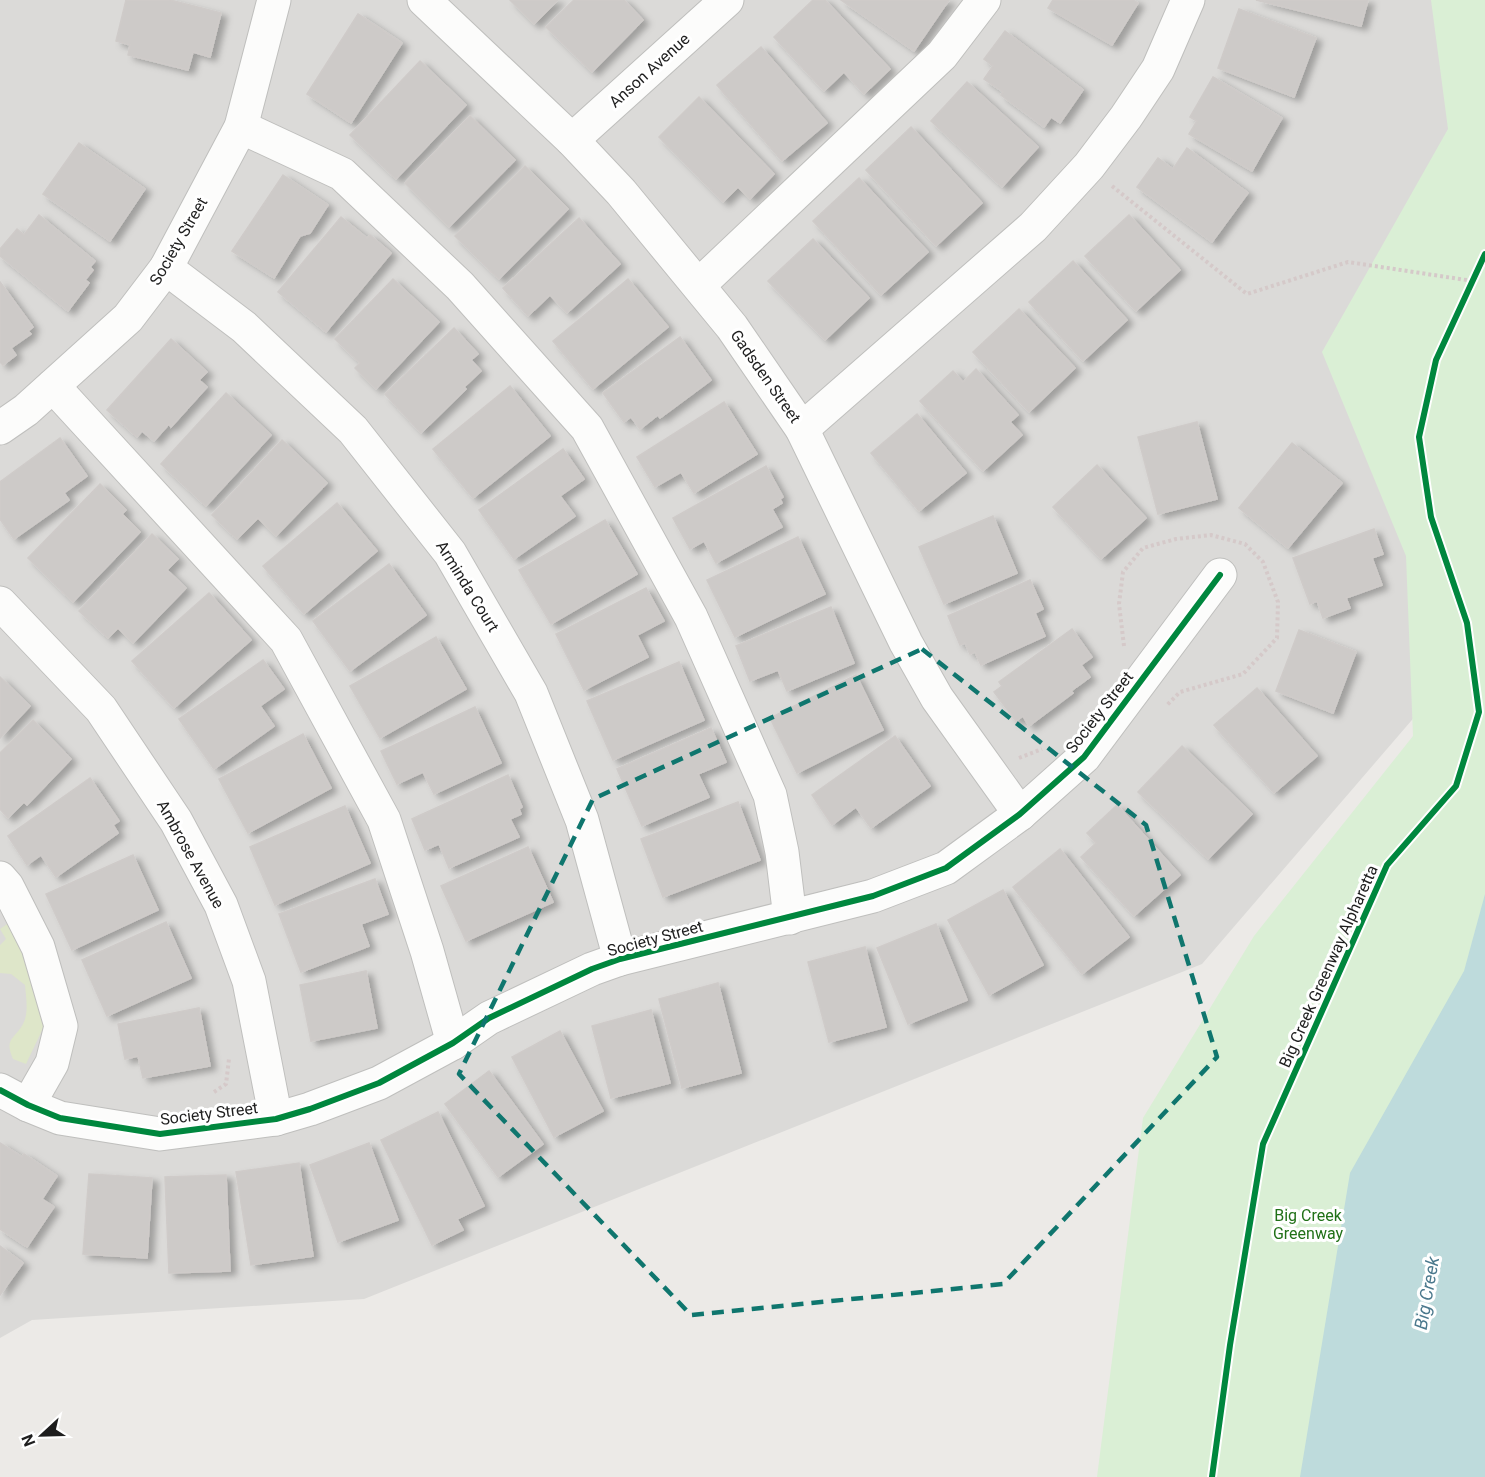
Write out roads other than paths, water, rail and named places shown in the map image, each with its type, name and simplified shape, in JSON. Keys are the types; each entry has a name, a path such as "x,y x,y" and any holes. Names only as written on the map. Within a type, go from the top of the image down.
{"street":[{"name":"Society Street","path":"0,428 26,410 128,318 166,268 242,127 273,0"},
{"name":"Gadsden Street","path":"424,0 572,140 621,192 732,327 802,429 906,643 937,698 1020,814"},
{"name":"Anson Avenue","path":"572,140 727,0"},
{"path":"699,285 942,55 984,0"},
{"path":"802,429 1034,227 1089,166 1158,69 1188,0"},
{"path":"242,127 342,174 460,285 587,428 691,617 770,795 782,852 790,918"},
{"name":"Arminda Court","path":"166,268 244,327 353,430 450,553 531,693 582,820 620,959"},
{"path":"53,386 286,640 384,820 427,951 453,1043"},
{"name":"Society Street","path":"14,1097 60,1118 160,1134 276,1119 379,1083 453,1043 489,1018 592,969 620,959 873,896 946,868 1020,814 1084,757 1220,575"},
{"name":"Ambrose Avenue","path":"0,603 101,710 176,821 221,905 249,981 276,1119"},
{"path":"0,878 7,886 38,948 61,1026 52,1064 14,1097"}],"water":[{"name":"Big Creek","path":"1485,894 1485,1477 1300,1477 1350,1173 1464,971"}],"park label":[{"name":"Big Creek Greenway","path":"1308,1224"}]}
